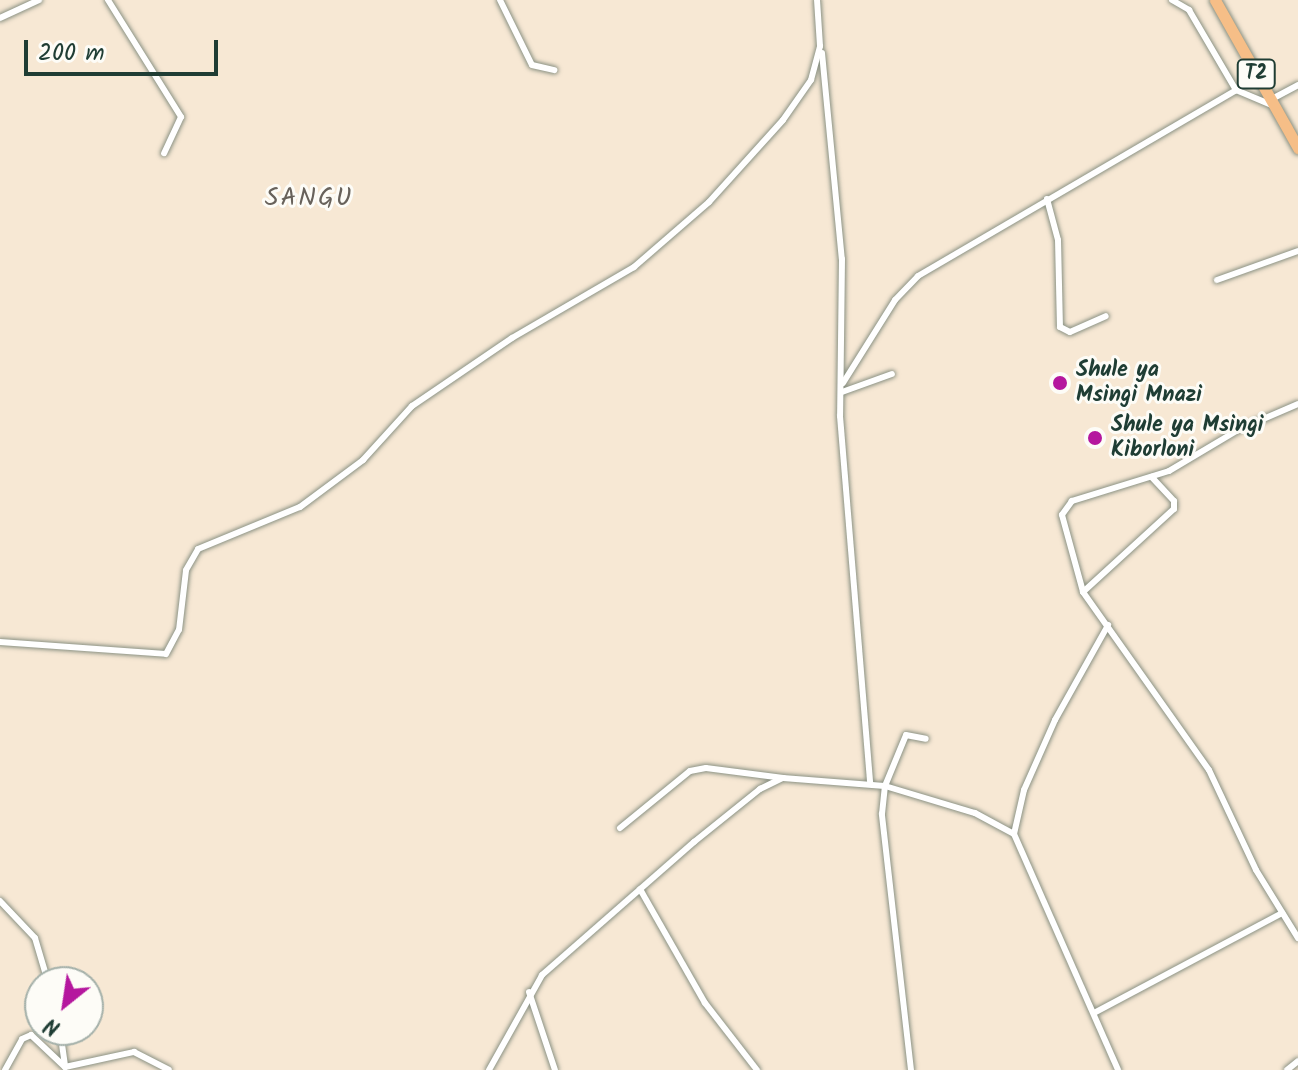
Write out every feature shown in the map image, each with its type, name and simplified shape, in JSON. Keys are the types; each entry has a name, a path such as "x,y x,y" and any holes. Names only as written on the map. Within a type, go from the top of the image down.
{"highway":[{"name":"T2","path":"1215,0 1298,148"}],"street":[{"path":"0,18 39,0"},
{"path":"108,0 181,117 164,153"},
{"path":"500,0 532,65 554,70"},
{"path":"817,0 842,259 838,309 847,542 870,784"},
{"path":"1172,0 1189,10 1236,90 1272,103 1298,85"},
{"path":"0,642 166,654 179,630 192,554 213,540 300,507 363,460 412,406 473,362 645,258 709,202 783,120 811,80 820,46"},
{"path":"843,383 895,300 918,276 1236,90"},
{"path":"1047,199 1058,240 1060,327 1070,332 1106,316"},
{"path":"1217,280 1298,251"},
{"path":"842,392 892,374"},
{"path":"1298,404 1152,477 1078,498 1063,509 1063,530 1083,592 1209,770 1282,913 1298,938"},
{"path":"1083,592 1174,509 1174,501 1152,477"},
{"path":"1108,625 1055,720 1024,790 1014,834 1118,1070"},
{"path":"911,1070 906,988 884,857 885,786 906,735 926,739"},
{"path":"620,828 690,771 706,768 885,786 975,813 1014,834"},
{"path":"489,1070 529,992 640,889 760,789 783,778"},
{"path":"640,889 705,1003 757,1070"},
{"path":"0,901 35,938 43,966"},
{"path":"1094,1013 1282,913"},
{"path":"529,992 555,1070"},
{"path":"5,1070 28,1035 65,1067"},
{"path":"62,1046 65,1067"},
{"path":"65,1067 134,1052 169,1070"},
{"path":"1287,1070 1298,1061"}],"place":[{"name":"Shule ya Msingi Mnazi","path":"1060,383"},
{"name":"Shule ya Msingi Kiborloni","path":"1095,438"}],"district":[{"name":"SANGU","path":"309,199"}]}
